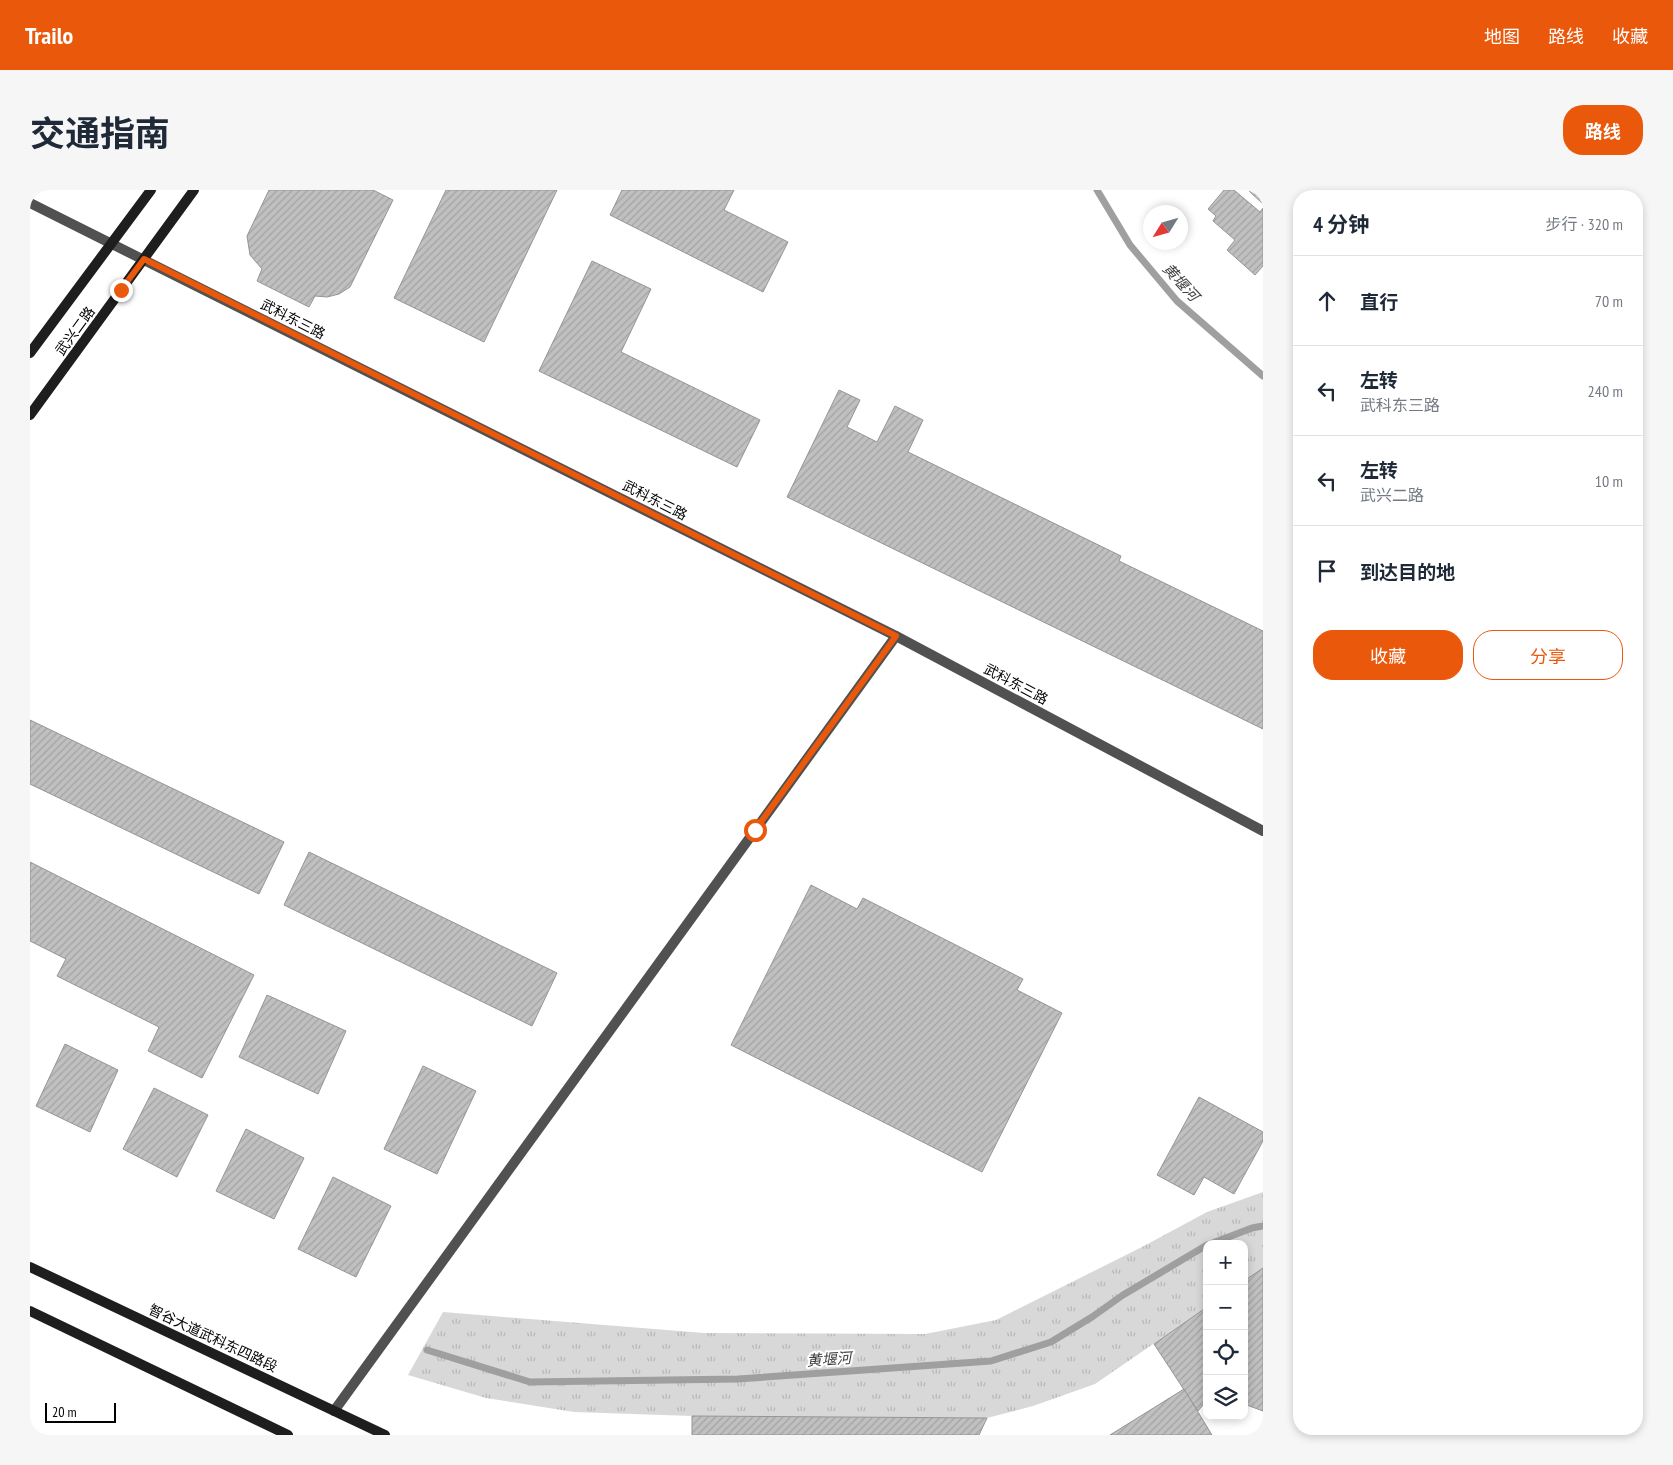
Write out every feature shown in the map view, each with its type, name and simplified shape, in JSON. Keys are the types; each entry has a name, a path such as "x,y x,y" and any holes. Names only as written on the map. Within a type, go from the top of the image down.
{"main road":[{"path":"30,353 151,190"},
{"name":"武兴二路","path":"30,415 194,190"},
{"name":"智谷大道武科东四路段","path":"30,1267 384,1435"},
{"path":"30,1311 288,1435"}],"street":[{"name":"武科东三路","path":"30,203 896,636 1263,831"},
{"path":"334,1410 896,636"}],"green space":[{"path":"1263,1192 1263,1268 1248,1278 1248,1240 1203,1240 1203,1310 1095,1384 1033,1406 987,1418 692,1416 574,1412 486,1398 408,1375 443,1312 704,1333 925,1334 996,1320 1142,1247 1207,1212"}],"building":[{"path":"269,190 373,190 393,200 350,287 339,294 327,297 315,296 309,307 257,281 262,269 250,255 247,236"},
{"path":"446,190 557,190 484,342 394,298"},
{"path":"622,190 734,190 724,210 788,242 763,292 610,215"},
{"path":"1224,190 1234,190 1260,212 1263,208 1263,266 1255,275 1227,250 1235,240 1213,221 1216,216 1208,209"},
{"path":"1263,190 1263,204 1249,191"},
{"path":"592,261 651,289 621,352 760,420 737,467 539,371"},
{"path":"839,390 860,400 847,427 877,442 895,406 923,420 908,452 1121,556 1119,561 1263,631 1263,729 787,497"},
{"path":"30,720 284,842 259,894 30,784"},
{"path":"309,852 557,973 532,1026 284,905"},
{"path":"30,862 254,975 202,1078 148,1051 159,1027 57,976 66,959 30,941"},
{"path":"811,885 857,909 863,898 1023,979 1017,990 1062,1013 982,1172 731,1045"},
{"path":"267,995 346,1031 318,1094 239,1057"},
{"path":"65,1044 118,1070 90,1132 36,1106"},
{"path":"423,1066 476,1091 437,1174 384,1149"},
{"path":"154,1088 208,1115 177,1177 123,1149"},
{"path":"1199,1097 1263,1132 1263,1141 1234,1194 1204,1177 1194,1195 1157,1175"},
{"path":"246,1129 304,1158 274,1219 216,1191"},
{"path":"333,1177 391,1206 356,1277 298,1249"},
{"path":"1263,1268 1263,1411 1248,1405 1248,1278"},
{"path":"1203,1310 1203,1405 1198,1411 1154,1344"},
{"path":"1184,1389 1212,1435 1110,1435"},
{"path":"692,1416 987,1418 979,1435 692,1435"}],"waterway":[{"name":"黄堰河","path":"1097,190 1130,245 1177,301 1263,376"},
{"name":"黄堰河","path":"1220,1240 1252,1228 1263,1226"},
{"name":"黄堰河","path":"427,1350 530,1382 738,1379 991,1361 1051,1342 1123,1295 1203,1247"}],"route":[{"path":"121,290 144,259 896,636 755,830"}]}
